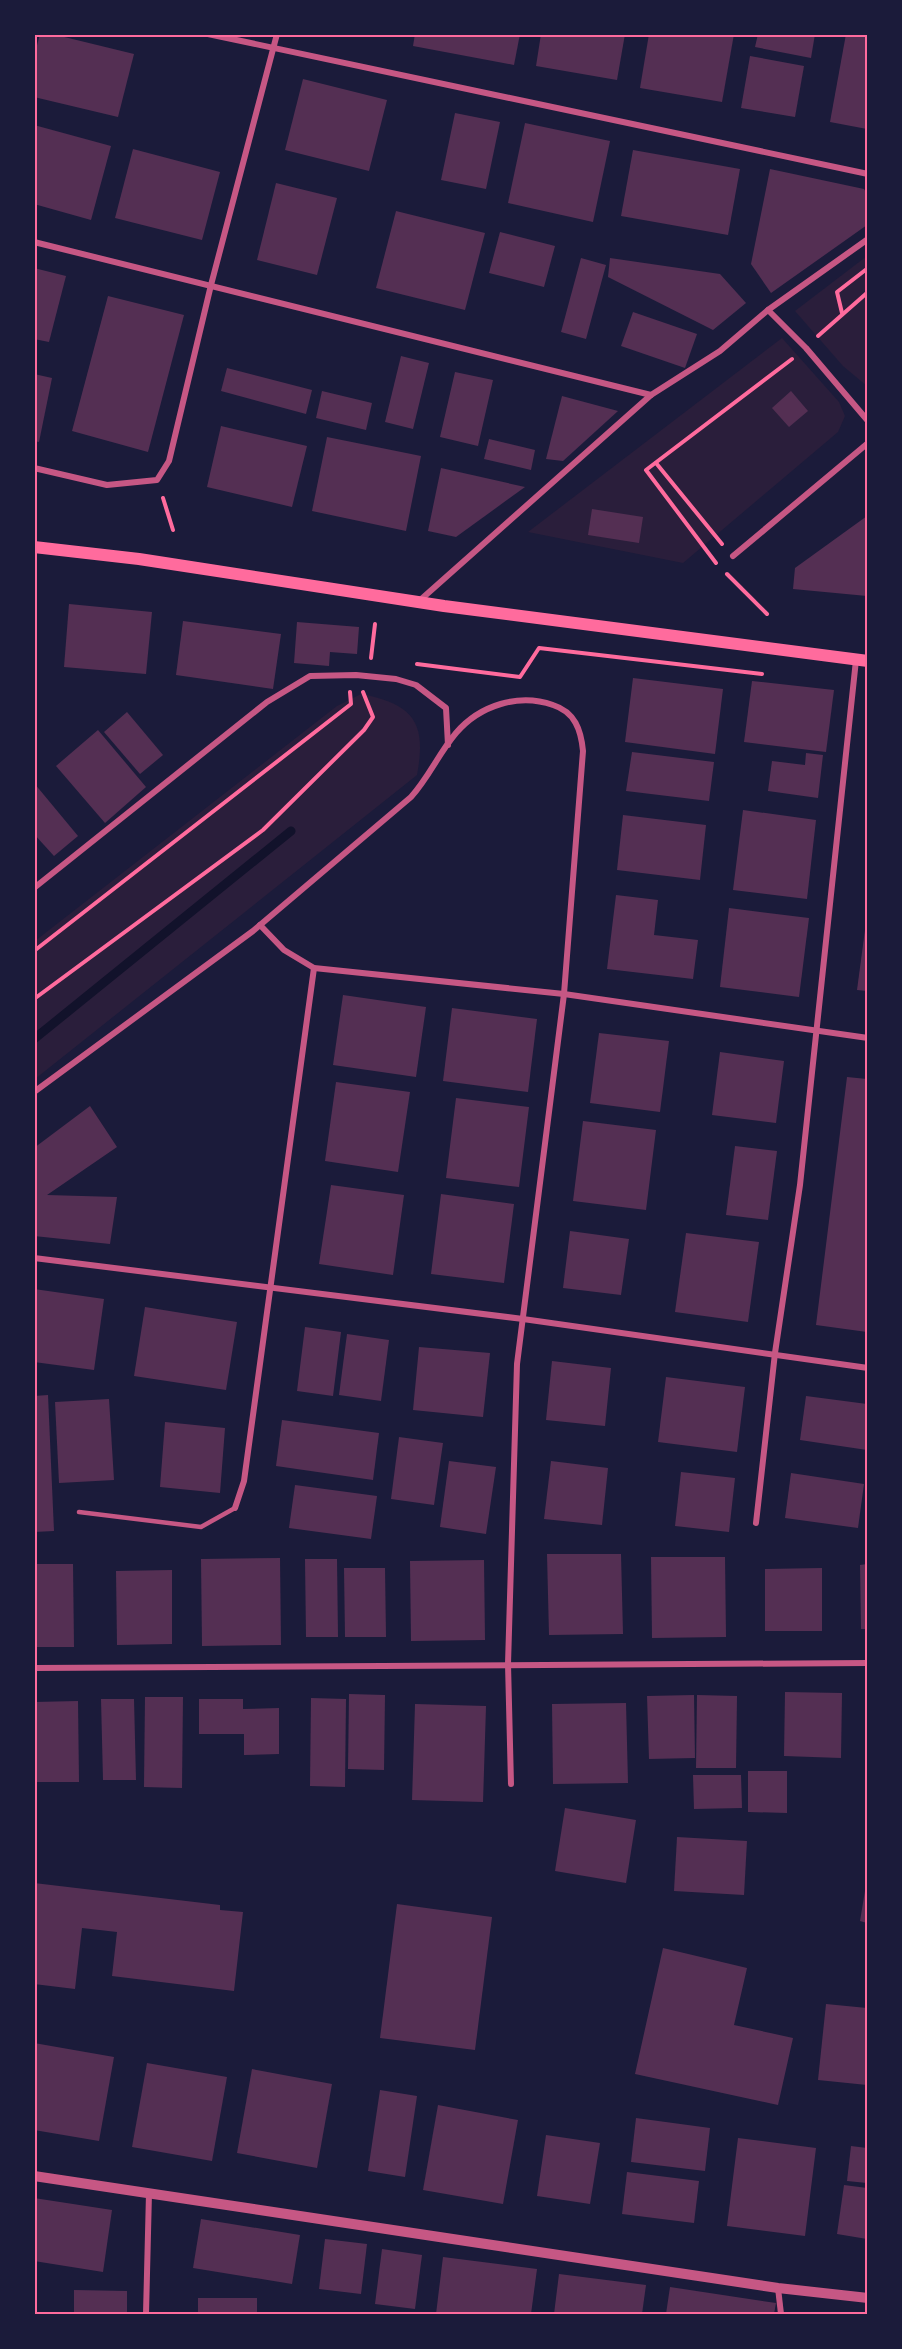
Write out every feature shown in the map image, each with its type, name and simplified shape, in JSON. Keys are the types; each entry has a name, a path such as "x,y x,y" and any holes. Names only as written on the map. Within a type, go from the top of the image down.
{"main road":[{"path":"34,547 139,559 418,602 862,660"}],"street":[{"path":"208,34 867,174"},
{"path":"34,468 107,484 157,480 169,460 211,285 277,34"},
{"path":"418,602 651,395 720,351 768,310 867,239"},
{"path":"34,242 651,395"},
{"path":"768,310 806,348 867,421"},
{"path":"733,556 867,442"},
{"path":"756,1523 775,1353 800,1185 862,660"},
{"path":"34,888 267,702 310,676 356,675 396,679 416,685 446,708 448,746"},
{"path":"34,1092 260,925 411,797 425,781 457,732 478,714 506,702 536,699 558,707 574,718 581,732 583,752 564,994 517,1364 508,1664 510,1784"},
{"path":"260,925 284,950 314,968 564,994 867,1038"},
{"path":"235,1508 244,1481 314,968"},
{"path":"34,1258 524,1319 775,1353 867,1368"},
{"path":"34,1668 867,1663"},
{"path":"34,2176 778,2288 867,2298"},
{"path":"146,2314 149,2193"},
{"path":"778,2288 781,2314"}],"lane":[{"path":"79,1512 201,1527 235,1508"}],"path":[{"path":"842,313 837,292 867,268"},
{"path":"718,565 646,470 806,348 867,292"},
{"path":"656,463 733,556"},
{"path":"157,480 173,530"},
{"path":"726,573 767,614"},
{"path":"371,658 375,624"},
{"path":"405,663 520,677 538,648 762,674"},
{"path":"34,951 351,704 348,675 371,658 382,660"},
{"path":"34,999 263,830 364,730 373,717 356,675"}],"shaded area":[{"path":"867,256 867,386 843,366 795,311"},
{"path":"782,338 839,402 845,416 838,432 683,563 528,532"},
{"path":"361,694 393,703 412,718 420,741 417,775 35,1079 35,941 337,706"}],"building":[{"path":"40,34 52,34 134,54 118,117 34,97 34,57"},
{"path":"415,34 520,34 514,65 413,46"},
{"path":"541,34 625,34 617,80 536,66"},
{"path":"649,34 734,34 722,102 640,88"},
{"path":"758,34 815,34 811,58 755,47"},
{"path":"846,34 867,34 867,129 830,122"},
{"path":"750,56 804,66 795,117 741,108"},
{"path":"303,79 387,100 369,171 285,150"},
{"path":"455,113 500,122 486,189 441,180"},
{"path":"525,123 610,141 593,222 508,203"},
{"path":"34,125 111,146 91,220 34,204"},
{"path":"133,149 220,172 202,240 115,218"},
{"path":"633,150 740,169 728,235 621,216"},
{"path":"770,169 864,189 867,194 867,225 771,293 751,264"},
{"path":"276,183 337,198 317,275 257,260"},
{"path":"396,211 485,233 465,310 376,288"},
{"path":"500,232 555,246 544,287 489,273"},
{"path":"581,258 606,265 586,339 561,332"},
{"path":"610,258 720,274 746,303 713,330 608,277"},
{"path":"34,268 66,276 49,342 34,339"},
{"path":"108,296 184,315 148,452 72,431"},
{"path":"633,312 697,334 685,368 621,346"},
{"path":"401,356 429,363 413,429 385,422"},
{"path":"227,368 312,390 306,414 221,391"},
{"path":"455,372 493,380 478,446 440,437"},
{"path":"34,374 52,378 39,442 34,441"},
{"path":"322,391 372,403 366,430 316,418"},
{"path":"791,391 808,411 789,427 772,408"},
{"path":"562,396 618,411 563,461 546,459"},
{"path":"221,426 307,446 292,507 207,487"},
{"path":"327,437 421,456 406,531 312,511"},
{"path":"489,439 535,450 531,470 484,459"},
{"path":"441,468 525,487 456,537 428,531"},
{"path":"592,509 643,517 639,543 588,535"},
{"path":"867,516 867,596 793,589 795,568"},
{"path":"69,604 152,612 146,674 64,667"},
{"path":"183,621 281,634 273,689 176,675"},
{"path":"297,622 359,627 357,654 330,652 329,666 294,663"},
{"path":"633,678 723,689 715,754 625,742"},
{"path":"752,681 834,690 826,752 744,742"},
{"path":"127,712 163,755 140,774 104,732"},
{"path":"98,730 146,787 105,823 56,766"},
{"path":"632,752 714,762 709,801 626,791"},
{"path":"806,753 823,755 818,798 768,791 772,761 805,765"},
{"path":"34,783 78,836 54,856 34,834"},
{"path":"743,810 816,820 807,899 733,890"},
{"path":"623,815 706,825 700,880 617,870"},
{"path":"616,895 658,900 654,935 698,940 693,979 607,969"},
{"path":"729,908 809,918 799,997 720,987"},
{"path":"865,930 867,930 867,991 857,990"},
{"path":"343,995 426,1007 416,1077 333,1065"},
{"path":"452,1008 537,1019 528,1092 443,1081"},
{"path":"599,1033 669,1041 660,1112 590,1103"},
{"path":"720,1052 784,1061 776,1123 712,1115"},
{"path":"847,1077 867,1079 867,1332 816,1325"},
{"path":"336,1082 410,1092 398,1172 325,1161"},
{"path":"456,1098 529,1107 519,1187 446,1178"},
{"path":"90,1106 117,1147 47,1195 117,1197 110,1244 34,1236 34,1148"},
{"path":"583,1121 656,1130 646,1210 573,1201"},
{"path":"735,1146 777,1151 768,1220 726,1215"},
{"path":"331,1185 404,1195 393,1275 319,1264"},
{"path":"441,1194 514,1204 504,1283 431,1274"},
{"path":"570,1231 629,1239 621,1295 563,1288"},
{"path":"686,1233 759,1242 748,1322 675,1312"},
{"path":"34,1289 104,1299 94,1370 34,1362"},
{"path":"145,1307 237,1322 226,1390 134,1376"},
{"path":"305,1327 341,1332 333,1396 297,1391"},
{"path":"347,1334 389,1340 381,1401 339,1395"},
{"path":"419,1347 490,1353 483,1417 413,1410"},
{"path":"552,1361 611,1368 605,1426 546,1420"},
{"path":"666,1377 745,1387 737,1452 658,1442"},
{"path":"48,1395 54,1531 34,1532 34,1396"},
{"path":"806,1396 867,1404 867,1450 800,1440"},
{"path":"109,1399 114,1480 59,1483 55,1402"},
{"path":"282,1420 379,1433 373,1480 276,1466"},
{"path":"165,1422 225,1428 220,1493 160,1487"},
{"path":"399,1437 443,1443 434,1505 391,1499"},
{"path":"449,1461 496,1467 486,1534 440,1527"},
{"path":"551,1461 608,1468 602,1525 544,1519"},
{"path":"681,1472 735,1478 729,1532 675,1526"},
{"path":"791,1473 864,1484 858,1528 785,1518"},
{"path":"295,1485 377,1496 371,1539 289,1528"},
{"path":"547,1554 621,1554 623,1634 549,1635"},
{"path":"651,1557 725,1557 726,1637 652,1638"},
{"path":"280,1558 281,1645 202,1646 201,1559"},
{"path":"305,1559 337,1559 338,1637 306,1637"},
{"path":"484,1560 485,1640 411,1641 410,1561"},
{"path":"34,1564 73,1564 74,1647 34,1647"},
{"path":"867,1564 867,1629 861,1629 860,1565"},
{"path":"344,1568 385,1568 386,1637 345,1637"},
{"path":"822,1568 822,1631 765,1631 765,1569"},
{"path":"172,1570 172,1644 117,1645 116,1571"},
{"path":"785,1692 842,1693 841,1758 784,1756"},
{"path":"349,1694 385,1695 384,1770 348,1769"},
{"path":"694,1695 695,1758 649,1759 647,1696"},
{"path":"697,1695 737,1696 736,1768 696,1768"},
{"path":"145,1697 183,1697 182,1788 144,1787"},
{"path":"311,1698 346,1699 345,1787 310,1786"},
{"path":"101,1699 134,1699 136,1780 103,1780"},
{"path":"199,1699 243,1699 243,1709 279,1708 279,1754 244,1755 244,1734 199,1734"},
{"path":"78,1701 79,1782 34,1782 34,1702"},
{"path":"626,1703 628,1783 553,1784 552,1704"},
{"path":"415,1704 486,1706 483,1802 412,1800"},
{"path":"748,1771 787,1771 787,1813 748,1812"},
{"path":"693,1775 741,1775 742,1808 694,1809"},
{"path":"565,1808 636,1820 626,1883 555,1871"},
{"path":"677,1837 747,1841 744,1895 674,1891"},
{"path":"34,1883 220,1905 220,1910 243,1912 234,1991 112,1976 117,1932 82,1928 75,1989 34,1984"},
{"path":"867,1885 867,1923 860,1921"},
{"path":"397,1904 492,1917 475,2050 380,2038"},
{"path":"663,1948 747,1968 734,2025 793,2038 778,2105 635,2074"},
{"path":"826,2004 867,2008 867,2085 818,2080"},
{"path":"34,2043 114,2057 99,2141 34,2130"},
{"path":"147,2063 227,2077 212,2161 132,2147"},
{"path":"252,2069 332,2084 317,2168 237,2153"},
{"path":"380,2090 417,2096 405,2177 368,2171"},
{"path":"438,2105 518,2120 503,2204 423,2190"},
{"path":"636,2118 710,2128 705,2171 631,2162"},
{"path":"546,2135 600,2143 590,2204 537,2196"},
{"path":"738,2138 816,2148 805,2236 727,2226"},
{"path":"851,2146 867,2148 867,2183 847,2181"},
{"path":"627,2172 699,2181 694,2223 622,2214"},
{"path":"844,2185 867,2188 867,2239 837,2234"},
{"path":"34,2198 112,2210 103,2272 34,2261"},
{"path":"201,2219 300,2235 292,2284 193,2268"},
{"path":"325,2239 367,2244 361,2294 319,2289"},
{"path":"382,2249 422,2255 415,2309 375,2304"},
{"path":"443,2257 537,2269 531,2314 436,2314"},
{"path":"559,2274 646,2285 642,2314 554,2314"},
{"path":"670,2287 776,2303 774,2314 666,2314"},
{"path":"74,2290 127,2291 127,2314 74,2314"},
{"path":"198,2298 257,2298 257,2314 198,2314"}],"waterway":[{"path":"34,1039 291,831"}]}
